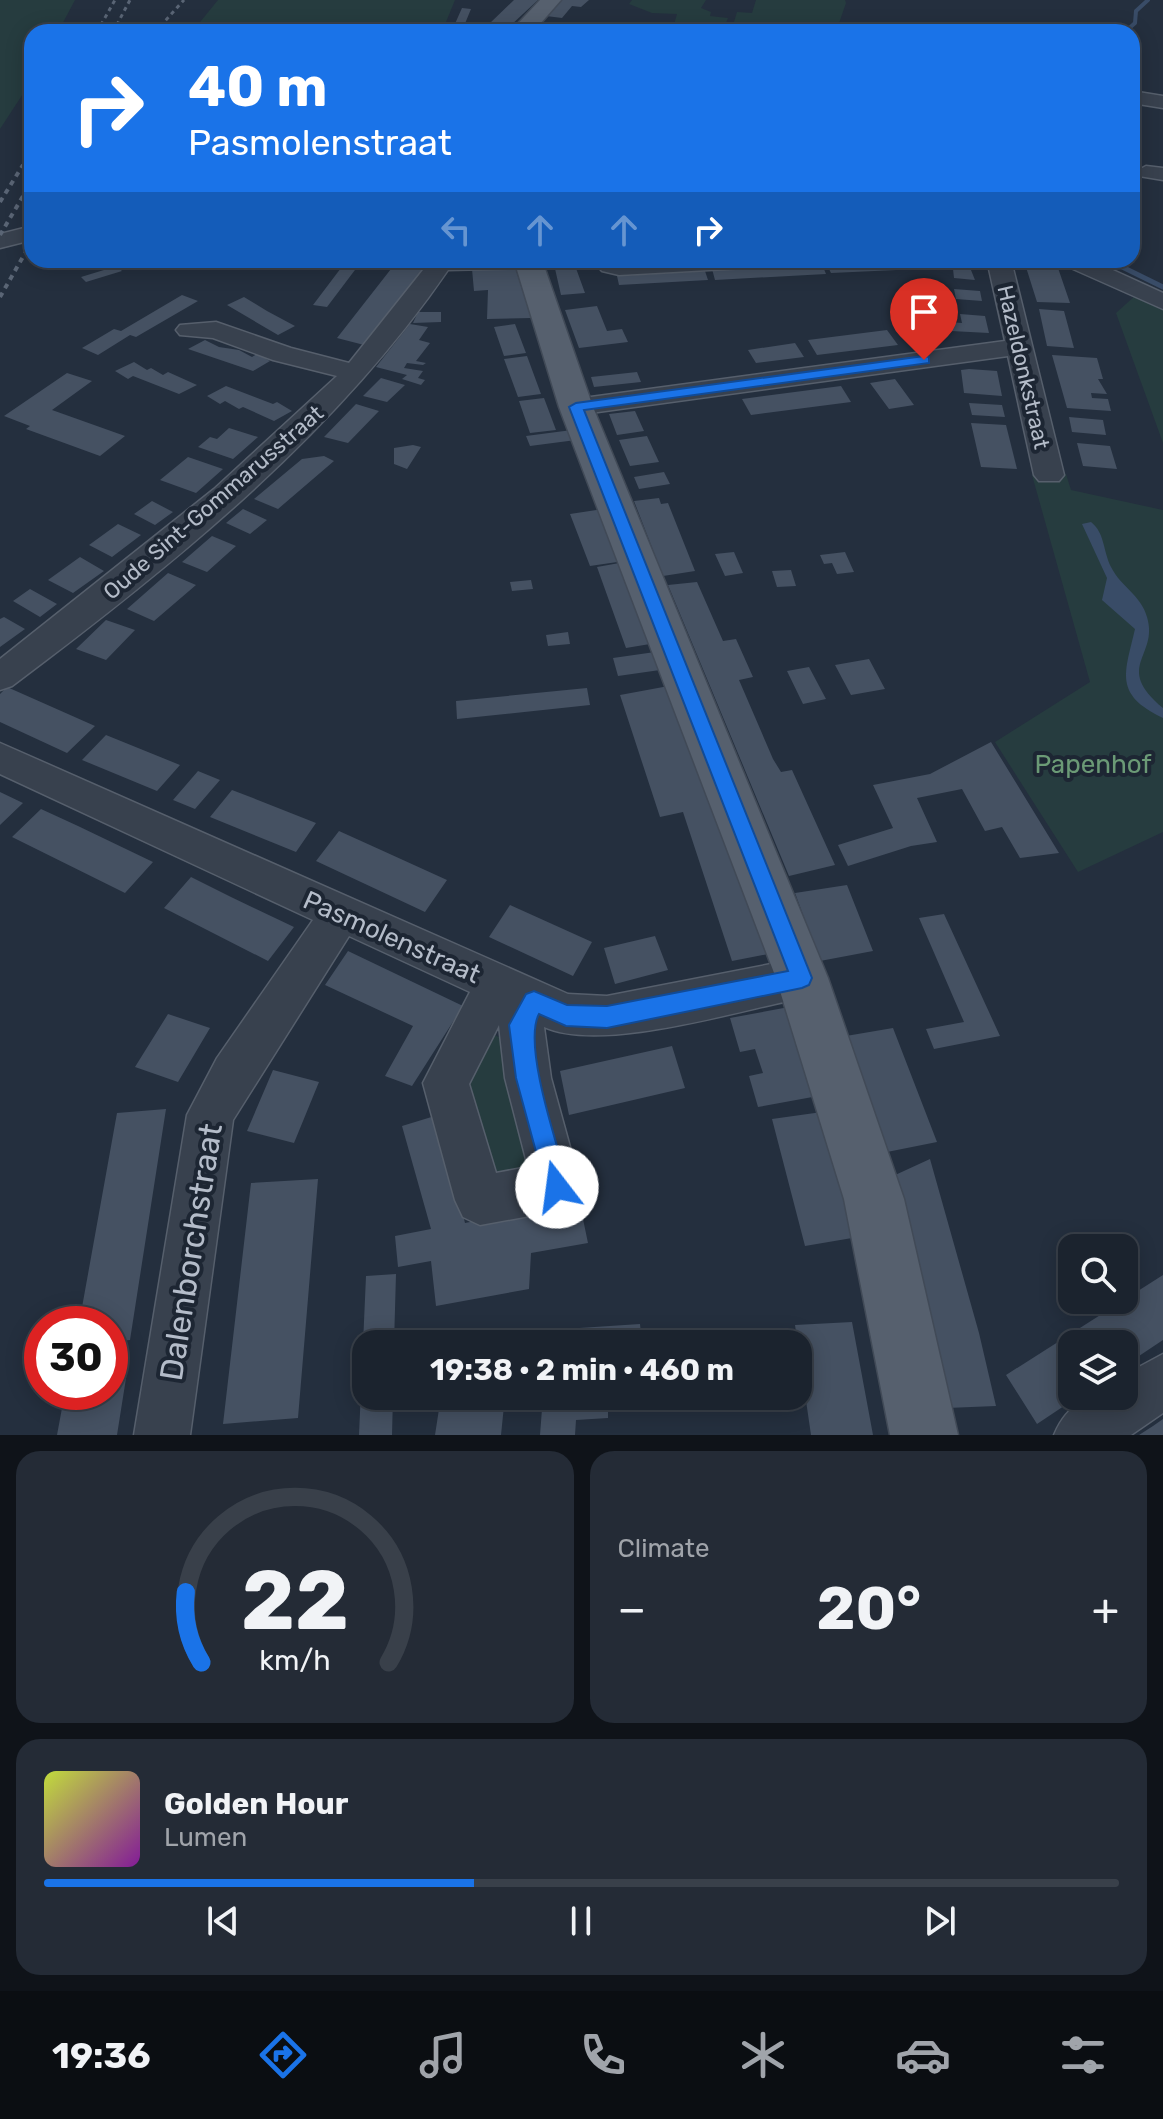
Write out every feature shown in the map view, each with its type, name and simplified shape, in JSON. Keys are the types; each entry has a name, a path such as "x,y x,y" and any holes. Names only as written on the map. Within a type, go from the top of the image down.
{"main road":[{"path":"528,24 551,0"},
{"path":"530,268 576,407 802,978 874,1199 924,1435"}],"street":[{"path":"1140,98 1163,102"},
{"path":"0,241 24,235"},
{"name":"Oude Sint-Gommarusstraat","path":"0,677 81,618 256,470 356,373 437,268"},
{"name":"Hazeldonkstraat","path":"1001,268 1049,475"},
{"path":"1089,268 1163,302"},
{"path":"189,330 216,330 282,354 356,373"},
{"path":"576,407 1020,347"},
{"name":"Pasmolenstraat","path":"0,758 566,1015 607,1017 802,978"},
{"name":"Dalenborchstraat","path":"162,1435 210,1115 233,1074 341,914"},
{"path":"1082,1435 1163,1381"}],"green space":[{"path":"0,0 75,0 62,24 24,24 24,92 0,129"},
{"path":"218,0 455,0 445,24 198,24"},
{"path":"632,0 706,0 701,8 711,12 710,16 728,18 725,24 674,24 677,14 652,13 629,4"},
{"path":"756,0 845,0 846,3 839,24 733,24 737,12 752,13"},
{"path":"1136,295 1163,307 1163,443 1116,313"},
{"name":"Papenhof","path":"1066,474 1071,490 1163,510 1163,832 1078,872 995,742 1090,682 1032,475"},
{"path":"494,1035 509,1041 536,1178 493,1182 465,1081"}],"water":[{"path":"1091,522 1101,537 1111,567 1140,603 1147,617 1148,642 1139,671 1148,694 1163,708 1163,718 1136,700 1126,681 1135,629 1102,600 1107,578 1082,524"}],"building":[{"path":"514,0 538,0 512,24 489,24"},
{"path":"561,0 589,0 581,7 572,6 562,18 546,16"},
{"path":"462,8 471,9 465,24 455,24"},
{"path":"110,268 122,271 86,282 81,277"},
{"path":"341,268 356,268 327,307 313,305"},
{"path":"392,268 424,268 368,346 337,338"},
{"path":"515,268 531,318 487,319 488,290 474,291 472,269"},
{"path":"555,268 576,268 585,293 561,295"},
{"path":"824,268 826,274 715,280 712,269"},
{"path":"828,268 919,269 831,273"},
{"path":"953,268 970,268 975,280 954,278"},
{"path":"1026,268 1058,268 1070,303 1037,302"},
{"path":"705,271 708,280 619,285 617,276"},
{"path":"954,289 980,291 982,301 956,299"},
{"path":"182,295 198,301 98,355 82,348 114,329 121,331"},
{"path":"244,297 295,326 278,335 227,305"},
{"path":"597,306 607,331 622,329 628,342 579,348 565,310"},
{"path":"1039,309 1064,311 1074,348 1047,346"},
{"path":"418,312 441,312 441,322 413,323"},
{"path":"960,314 985,316 989,333 951,331 949,322 962,323"},
{"path":"410,324 428,327 419,340 430,343 416,361 426,363 407,363 404,368 423,371 418,378 425,380 421,385 402,379 407,375 376,367"},
{"path":"515,324 526,353 504,356 494,327"},
{"path":"887,330 898,345 817,355 808,340"},
{"path":"205,340 252,357 257,354 270,361 253,371 188,349"},
{"path":"795,343 804,357 756,363 748,350"},
{"path":"1052,355 1097,358 1103,379 1098,379 1107,394 1091,393 1092,398 1108,399 1111,411 1067,408"},
{"path":"527,356 541,394 518,397 504,359"},
{"path":"134,362 147,370 151,368 163,375 168,372 197,385 179,394 133,376 128,379 115,371"},
{"path":"961,370 997,371 1002,396 964,393"},
{"path":"637,372 641,382 594,387 591,377"},
{"path":"67,373 92,381 52,410 125,436 100,456 26,429 30,426 4,416"},
{"path":"381,378 405,385 387,402 363,396"},
{"path":"895,379 914,405 889,409 870,383"},
{"path":"226,386 273,404 277,402 292,411 274,421 225,401 220,404 207,396"},
{"path":"841,386 851,402 751,415 742,399"},
{"path":"544,398 556,430 530,433 519,401"},
{"path":"969,403 1002,405 1005,417 972,415"},
{"path":"356,404 379,411 348,443 324,437"},
{"path":"635,411 644,431 617,435 609,414"},
{"path":"1069,417 1103,420 1106,435 1072,432"},
{"path":"971,423 1006,425 1017,469 981,467"},
{"path":"229,428 258,437 233,459 198,447 210,437 217,439"},
{"path":"572,430 576,440 530,446 526,436"},
{"path":"647,436 659,462 630,466 619,440"},
{"path":"1077,443 1110,446 1117,469 1083,466"},
{"path":"421,447 407,469 394,464 394,448"},
{"path":"324,456 334,461 278,509 254,499 302,459"},
{"path":"188,457 223,469 196,493 160,480"},
{"path":"664,472 670,484 639,489 634,477"},
{"path":"659,498 661,504 668,503 695,571 663,576 634,501"},
{"path":"152,501 173,512 155,525 134,514"},
{"path":"243,509 267,520 250,534 226,523"},
{"path":"603,509 624,561 590,566 570,514"},
{"path":"118,524 141,535 112,557 89,545"},
{"path":"212,536 236,546 207,572 182,562"},
{"path":"734,552 743,573 725,576 715,554"},
{"path":"845,552 854,572 837,574 832,563 824,564 820,555"},
{"path":"80,557 104,571 73,593 48,580"},
{"path":"625,562 656,643 626,648 597,567"},
{"path":"791,570 796,586 777,587 772,571"},
{"path":"168,573 196,585 154,621 127,609"},
{"path":"531,580 533,589 512,591 510,582"},
{"path":"697,582 723,641 736,639 753,677 739,680 773,759 781,772 792,770 835,865 789,876 668,585"},
{"path":"30,589 57,604 40,617 13,601"},
{"path":"4,617 25,629 0,647 0,619"},
{"path":"106,620 135,630 106,660 76,649"},
{"path":"568,632 570,644 548,646 546,635"},
{"path":"662,651 667,669 618,676 613,658"},
{"path":"869,659 885,689 851,695 835,665"},
{"path":"809,667 826,699 803,704 787,671"},
{"path":"674,685 773,953 732,961 683,812 660,817 620,695"},
{"path":"7,687 95,726 67,753 0,722 0,694"},
{"path":"587,688 590,705 457,719 456,701"},
{"path":"106,735 180,765 157,791 82,760"},
{"path":"991,742 1059,853 1020,858 1002,827 985,831 962,789 917,798 937,842 911,846 848,866 838,845 893,828 873,785 930,774"},
{"path":"198,771 220,780 195,809 173,800"},
{"path":"232,790 316,823 296,852 210,817"},
{"path":"0,792 23,803 0,825"},
{"path":"41,809 153,862 125,893 12,837"},
{"path":"339,831 447,880 425,912 316,861"},
{"path":"191,877 294,927 268,961 164,908"},
{"path":"847,885 873,951 820,961 795,893"},
{"path":"510,905 592,942 573,976 489,937"},
{"path":"944,914 1000,1036 934,1049 926,1029 964,1022 919,918"},
{"path":"655,936 668,970 615,984 604,948"},
{"path":"348,951 463,1006 412,1086 385,1076 413,1026 325,985"},
{"path":"789,1007 818,1096 758,1107 749,1076 763,1073 755,1049 740,1052 730,1018"},
{"path":"168,1014 210,1028 178,1082 135,1067"},
{"path":"893,1028 937,1142 887,1152 846,1036"},
{"path":"672,1046 685,1088 569,1115 560,1071"},
{"path":"273,1070 319,1082 294,1143 247,1131"},
{"path":"166,1109 128,1340 128,1306 82,1306 117,1113"},
{"path":"822,1112 858,1237 805,1246 772,1119"},
{"path":"438,1115 465,1223 579,1200 588,1243 531,1253 529,1289 436,1306 431,1261 398,1267 395,1236 431,1229 402,1126"},
{"path":"930,1159 979,1333 996,1406 947,1408 893,1176"},
{"path":"318,1179 298,1418 223,1424 251,1183"},
{"path":"396,1274 394,1330 364,1330 366,1276"},
{"path":"1163,1275 1163,1340 1138,1357 1138,1330 1077,1330 1102,1314 1138,1314 1138,1291"},
{"path":"852,1322 873,1435 811,1435 807,1410 812,1410 812,1330 796,1330 795,1325"},
{"path":"640,1324 641,1330 549,1330"},
{"path":"1058,1342 1058,1410 1037,1424 1006,1375"},
{"path":"62,1410 121,1410 117,1435 57,1435"},
{"path":"360,1410 393,1410 392,1435 359,1435"},
{"path":"439,1410 504,1410 501,1435 435,1435"},
{"path":"542,1410 608,1410 608,1418 576,1420 575,1435 540,1435"},
{"path":"1163,1419 1163,1435 1139,1435 1153,1426"}],"waterway":[{"path":"1134,24 1136,11 1148,0"},
{"path":"1124,268 1163,287"}],"railway":[{"path":"102,24 115,0"},
{"path":"117,24 130,0"},
{"path":"162,24 184,0"},
{"path":"0,202 23,165"},
{"path":"0,235 24,194"},
{"path":"0,297 24,255"}],"route":[{"path":"557,1187 528,1078 521,1025 534,1001 566,1015 607,1017 802,978 576,407 924,360"}]}
